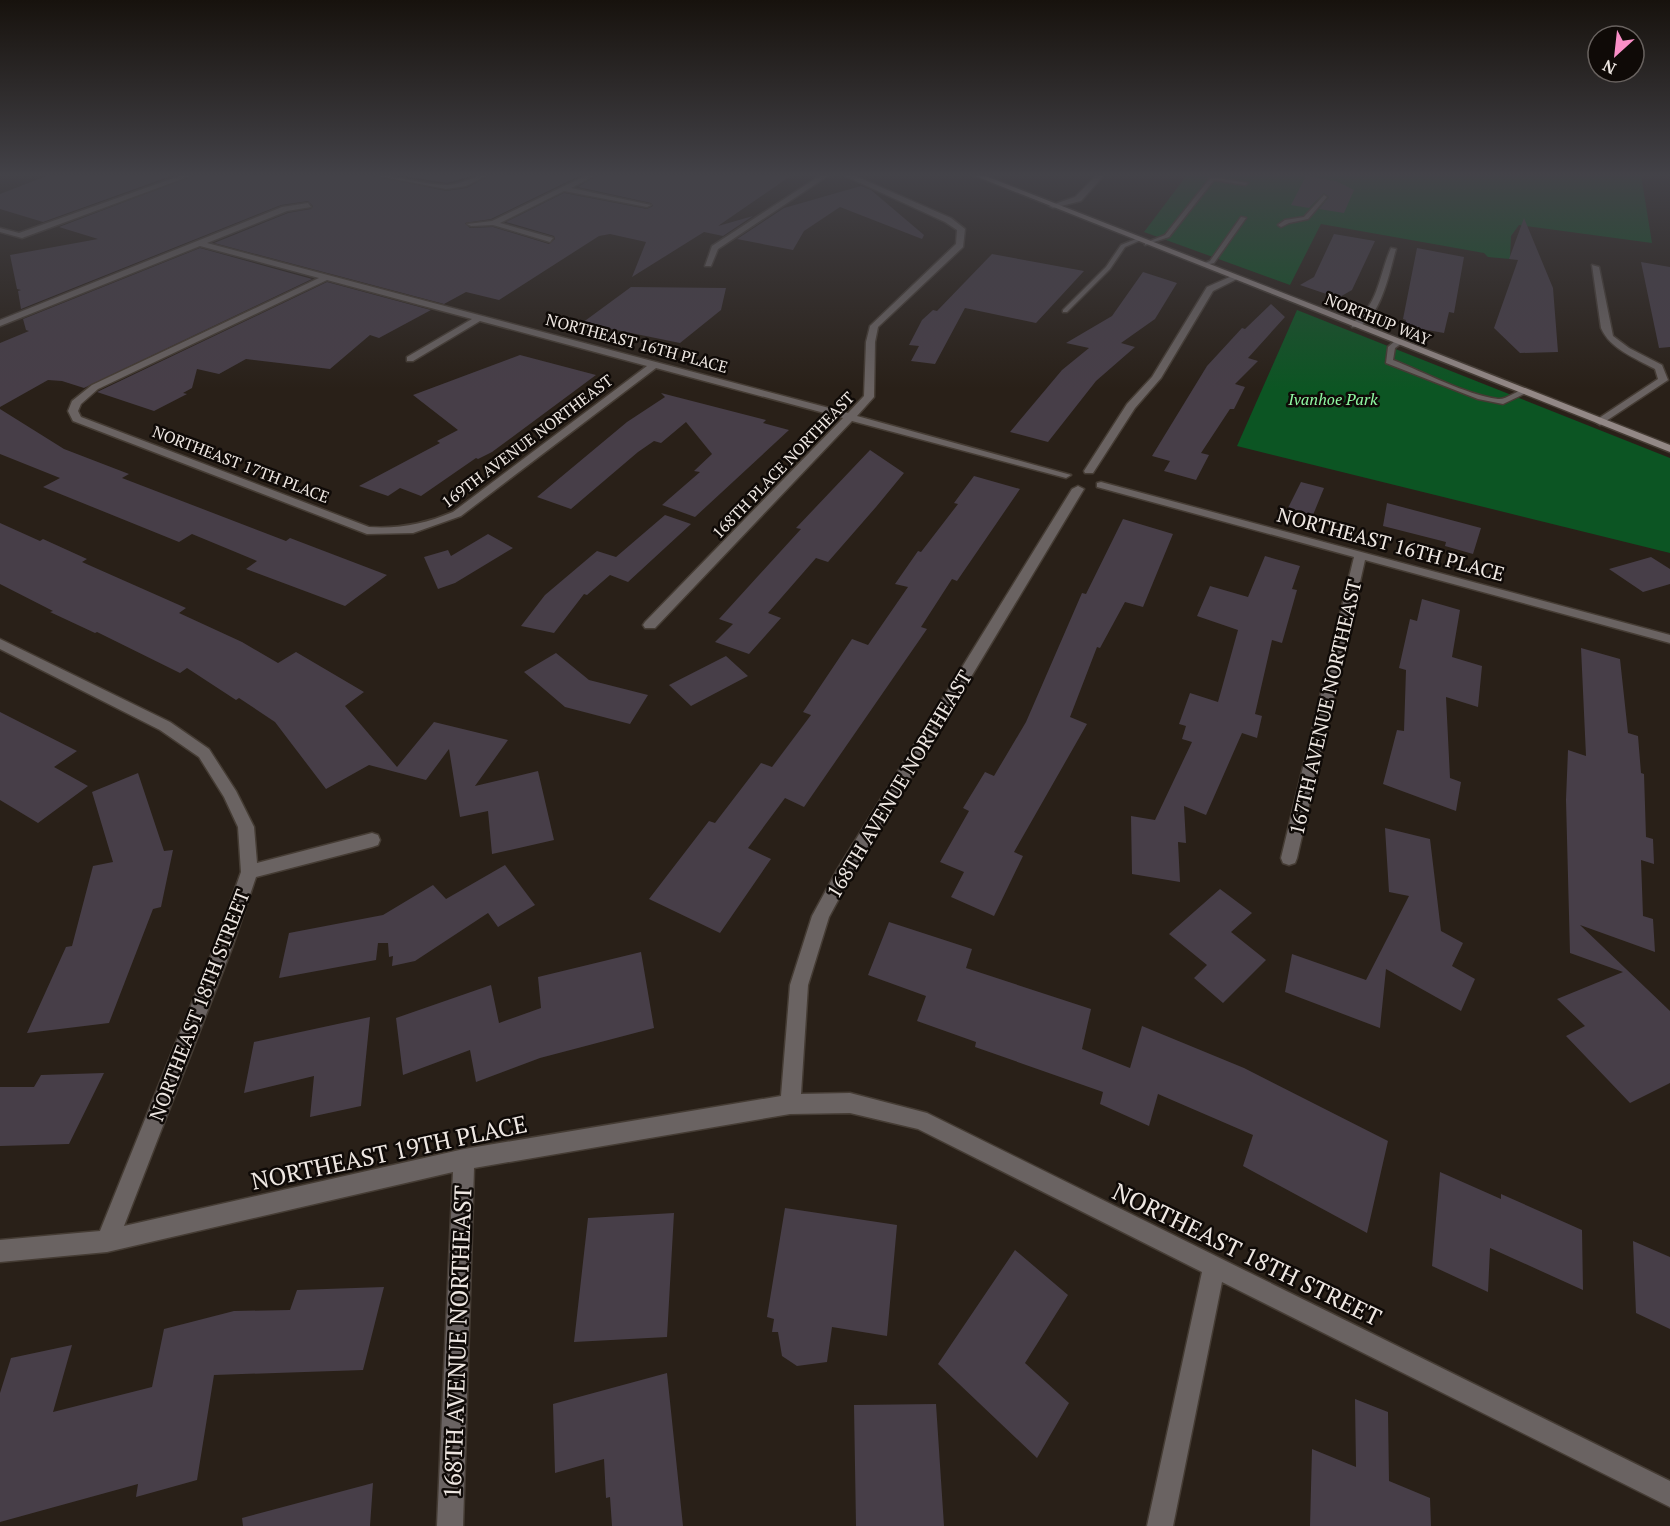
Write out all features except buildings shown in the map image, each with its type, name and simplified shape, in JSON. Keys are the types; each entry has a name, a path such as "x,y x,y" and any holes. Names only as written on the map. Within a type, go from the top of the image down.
{"street":[{"path":"0,323 191,246"},
{"name":"NORTHEAST 16TH PLACE","path":"211,246 1066,475"},
{"path":"708,264 718,246"},
{"name":"168TH PLACE NORTHEAST","path":"650,625 869,398 873,379 870,337 873,326 959,246"},
{"name":"NORTHUP WAY","path":"1153,246 1670,449"},
{"path":"1595,267 1605,328 1609,337 1659,367 1663,380 1600,422"},
{"name":"NORTHEAST 17TH PLACE","path":"327,278 95,387 76,403 73,411 76,419 367,530 412,531"},
{"path":"1089,471 1131,406 1156,378 1210,290 1235,278"},
{"path":"410,359 479,318"},
{"name":"169TH AVENUE NORTHEAST","path":"412,531 439,524 457,514 654,365"},
{"path":"1072,471 1089,471 1102,478 1101,485 1095,489 1078,489 1066,482 1066,475 1072,471"},
{"name":"NORTHEAST 16TH PLACE","path":"1101,485 1670,639"},
{"name":"168TH AVENUE NORTHEAST","path":"790,1104 800,985 821,916 843,875 1078,489"},
{"name":"167TH AVENUE NORTHEAST","path":"1289,858 1360,556"},
{"name":"NORTHEAST 18TH STREET","path":"0,643 165,726 204,753 231,795 246,826 249,873 223,948 107,1241"},
{"path":"249,873 372,840"},
{"name":"NORTHEAST 18TH STREET","path":"790,1104 850,1103 920,1120 1670,1494"},
{"name":"NORTHEAST 19TH PLACE","path":"0,1251 107,1241 464,1159 790,1104"},
{"name":"168TH AVENUE NORTHEAST","path":"450,1526 464,1159"},
{"path":"1160,1526 1214,1268"}],"lane":[{"path":"1065,311 1108,268 1123,246"},
{"path":"1204,265 1212,262 1223,246"},
{"path":"1355,325 1366,320 1372,311 1393,249"},
{"path":"1398,343 1392,347 1389,361 1460,390 1503,402 1524,392"}],"green space":[{"path":"1183,246 1310,246 1290,285"},
{"path":"1446,246 1511,246 1510,259 1488,257 1484,253"},
{"name":"Ivanhoe Park","path":"1297,310 1670,458 1670,553 1237,446"}]}
